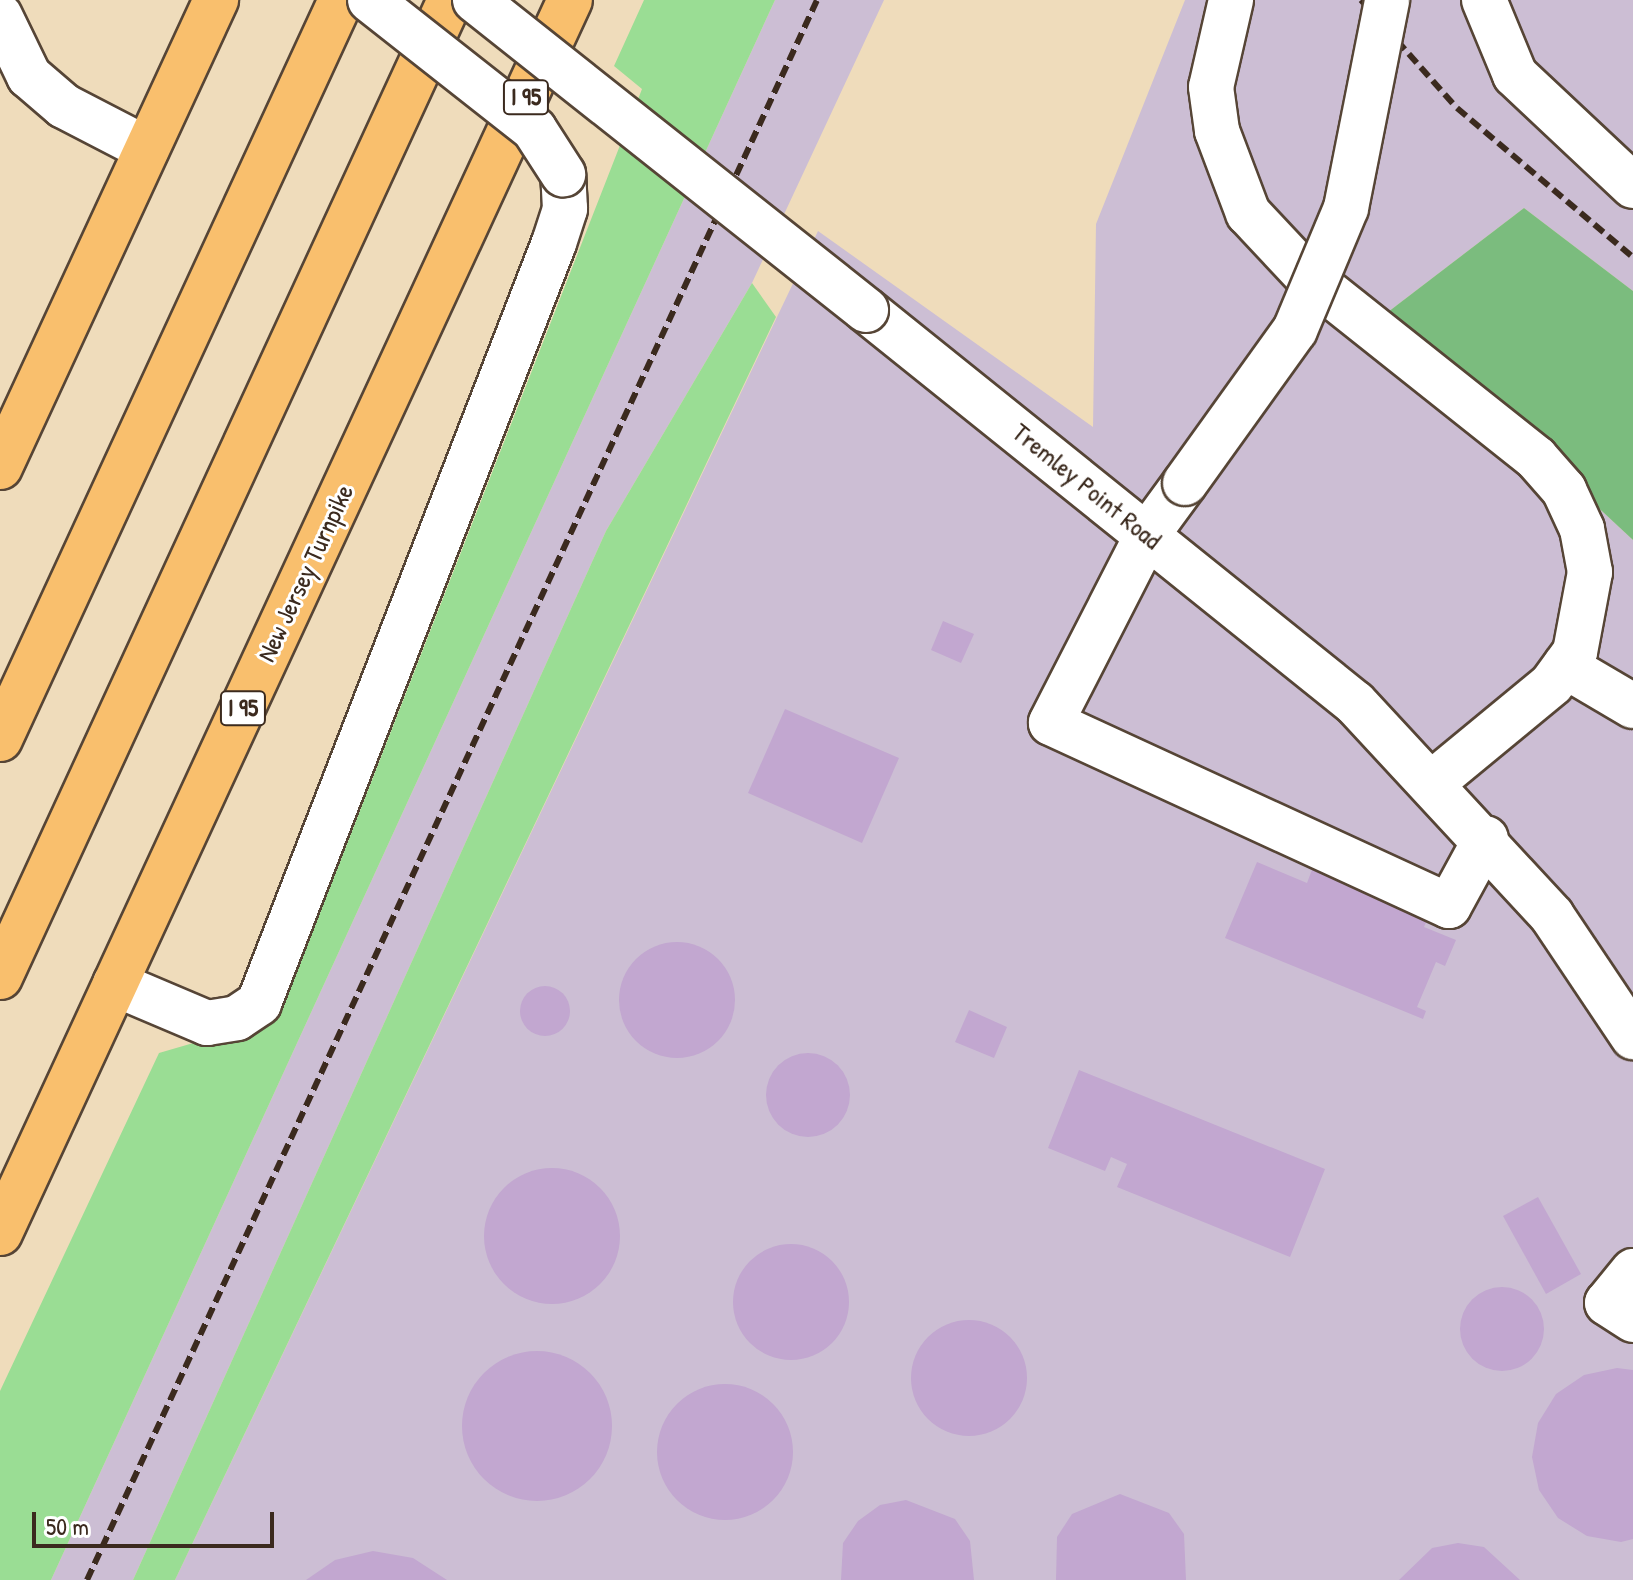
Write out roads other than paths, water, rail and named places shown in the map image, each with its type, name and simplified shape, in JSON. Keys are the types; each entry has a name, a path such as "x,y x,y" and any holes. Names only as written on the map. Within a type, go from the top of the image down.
{"highway":[{"path":"0,467 216,0"},
{"path":"0,739 341,0"},
{"path":"0,977 450,0"},
{"name":"New Jersey Turnpike","path":"0,1233 570,0"}],"street":[{"path":"115,984 207,1023 237,1018 259,1003 565,209 563,174 534,129 370,0"},
{"name":"Tremley Point Road","path":"475,0 1295,650 1433,782 1486,838 1552,916 1633,1037"},
{"path":"1231,0 1211,87 1217,131 1248,213 1306,275 1536,458 1564,490 1590,572 1587,615 1565,666 1523,711 1433,782"},
{"path":"1387,0 1346,208 1295,330 1147,535 1051,723 1449,906 1486,838"},
{"path":"1484,0 1515,75 1633,186"},
{"path":"0,16 29,76 64,106 147,149"},
{"path":"1565,666 1633,706"},
{"path":"1633,1271 1607,1303 1633,1320"}],"railway":[{"path":"87,1580 817,0"},
{"path":"1361,0 1457,108 1633,257"}]}
